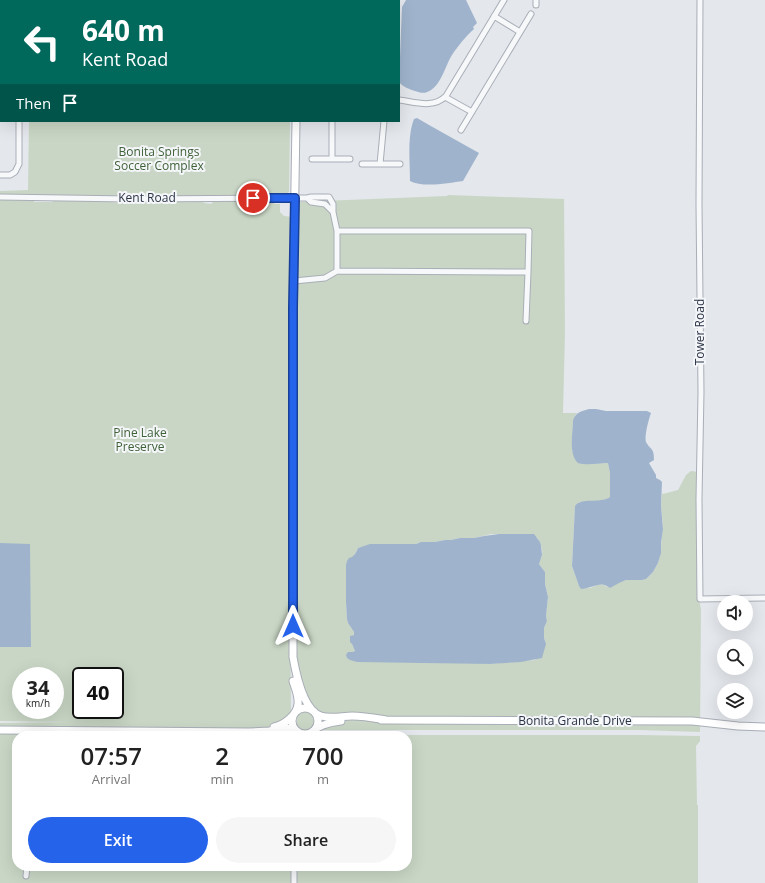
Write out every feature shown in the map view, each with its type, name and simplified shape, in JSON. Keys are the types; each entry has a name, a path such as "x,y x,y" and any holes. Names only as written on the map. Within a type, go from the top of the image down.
{"street":[{"path":"400,100 432,104 445,97 504,0"},
{"name":"Tower Road","path":"700,0 700,599 765,598"},
{"path":"461,130 530,14"},
{"path":"494,16 520,32"},
{"path":"445,97 472,112"},
{"path":"0,175 10,175 15,172 19,164 20,122"},
{"path":"296,122 293,657 304,697 316,716 317,721 312,731"},
{"path":"332,122 332,159"},
{"path":"380,164 384,122"},
{"path":"312,159 350,159"},
{"path":"362,164 400,164"},
{"name":"Kent Road","path":"0,197 329,197 333,202"},
{"path":"307,198 311,202 325,204 333,212"},
{"path":"328,207 333,202"},
{"path":"333,202 336,231 337,271"},
{"path":"336,231 529,231 526,321"},
{"path":"294,281 325,278 337,271 528,272"},
{"path":"293,595 289,660 298,701 298,705 292,719 292,724 296,731"},
{"path":"249,731 254,729 277,727 289,720 298,710 309,709 313,712"},
{"name":"Bonita Grande Drive","path":"313,712 322,717 359,716 386,720"},
{"name":"Bonita Grande Drive","path":"314,731 321,726 347,720 692,721 738,726 765,726"},
{"path":"269,731 287,728 293,731"},
{"path":"0,730 12,731"},
{"path":"26,871 26,876"},
{"path":"294,871 294,883"}],"green space":[{"name":"Pine Lake Preserve","path":"29,122 290,122 289,192 283,195 28,196 34,198 34,202 52,202 59,198 104,198 111,202 134,203 138,199 199,198 204,203 211,204 215,200 271,200 275,204 280,204 280,212 284,216 292,217 290,526 291,730 0,728 0,723 69,722 0,721 0,191 28,190"},
{"path":"447,196 564,199 565,332 563,413 578,413 573,420 572,451 575,457 581,464 608,463 610,473 610,497 600,501 580,502 575,506 572,566 579,586 590,588 600,585 607,587 626,580 646,579 653,572 660,556 663,526 661,506 662,493 678,490 686,475 691,471 698,472 699,600 701,609 700,732 640,730 297,730 297,202","holes":["499,534 536,537 542,546 542,555 539,564 545,572 545,584 548,597 546,616 547,621 544,628 545,641 535,660 490,664 352,652 355,651 350,639 351,636 354,635 354,632 347,619 346,572 358,548 374,544 416,544 421,542 435,542"]},
{"path":"0,732 12,732 12,871 412,871 412,735 700,736 700,741 696,746 698,883 0,883"}],"water":[{"path":"406,0 466,0 477,23 473,27 474,29 462,41 452,55 436,86 426,93 404,87 400,83 402,7"},
{"path":"417,118 479,153 463,181 429,185 410,181 410,134 414,119"},
{"path":"589,409 606,411 647,411 651,413 647,428 646,442 653,451 654,460 649,463 656,475 656,478 662,482 661,506 663,529 661,553 658,563 653,572 646,579 626,580 610,588 606,585 596,585 581,589 572,566 575,506 578,503 601,500 610,497 610,473 608,463 578,463 573,454 572,443 574,417 582,411"},
{"path":"499,534 534,534 540,542 542,555 539,564 545,572 545,584 548,597 546,616 547,621 544,628 544,638 546,644 542,658 521,662 490,664 357,662 347,658 346,655 348,652 355,651 350,642 350,636 354,635 354,632 347,619 346,565 349,558 355,554 358,548 370,544 416,544 421,542 474,538"},
{"path":"0,543 30,544 31,647 0,647"}],"route":[{"path":"253,198 295,198 293,308 293,626"}],"park label":[{"name":"Bonita Springs Soccer Complex","path":"159,159"}]}
